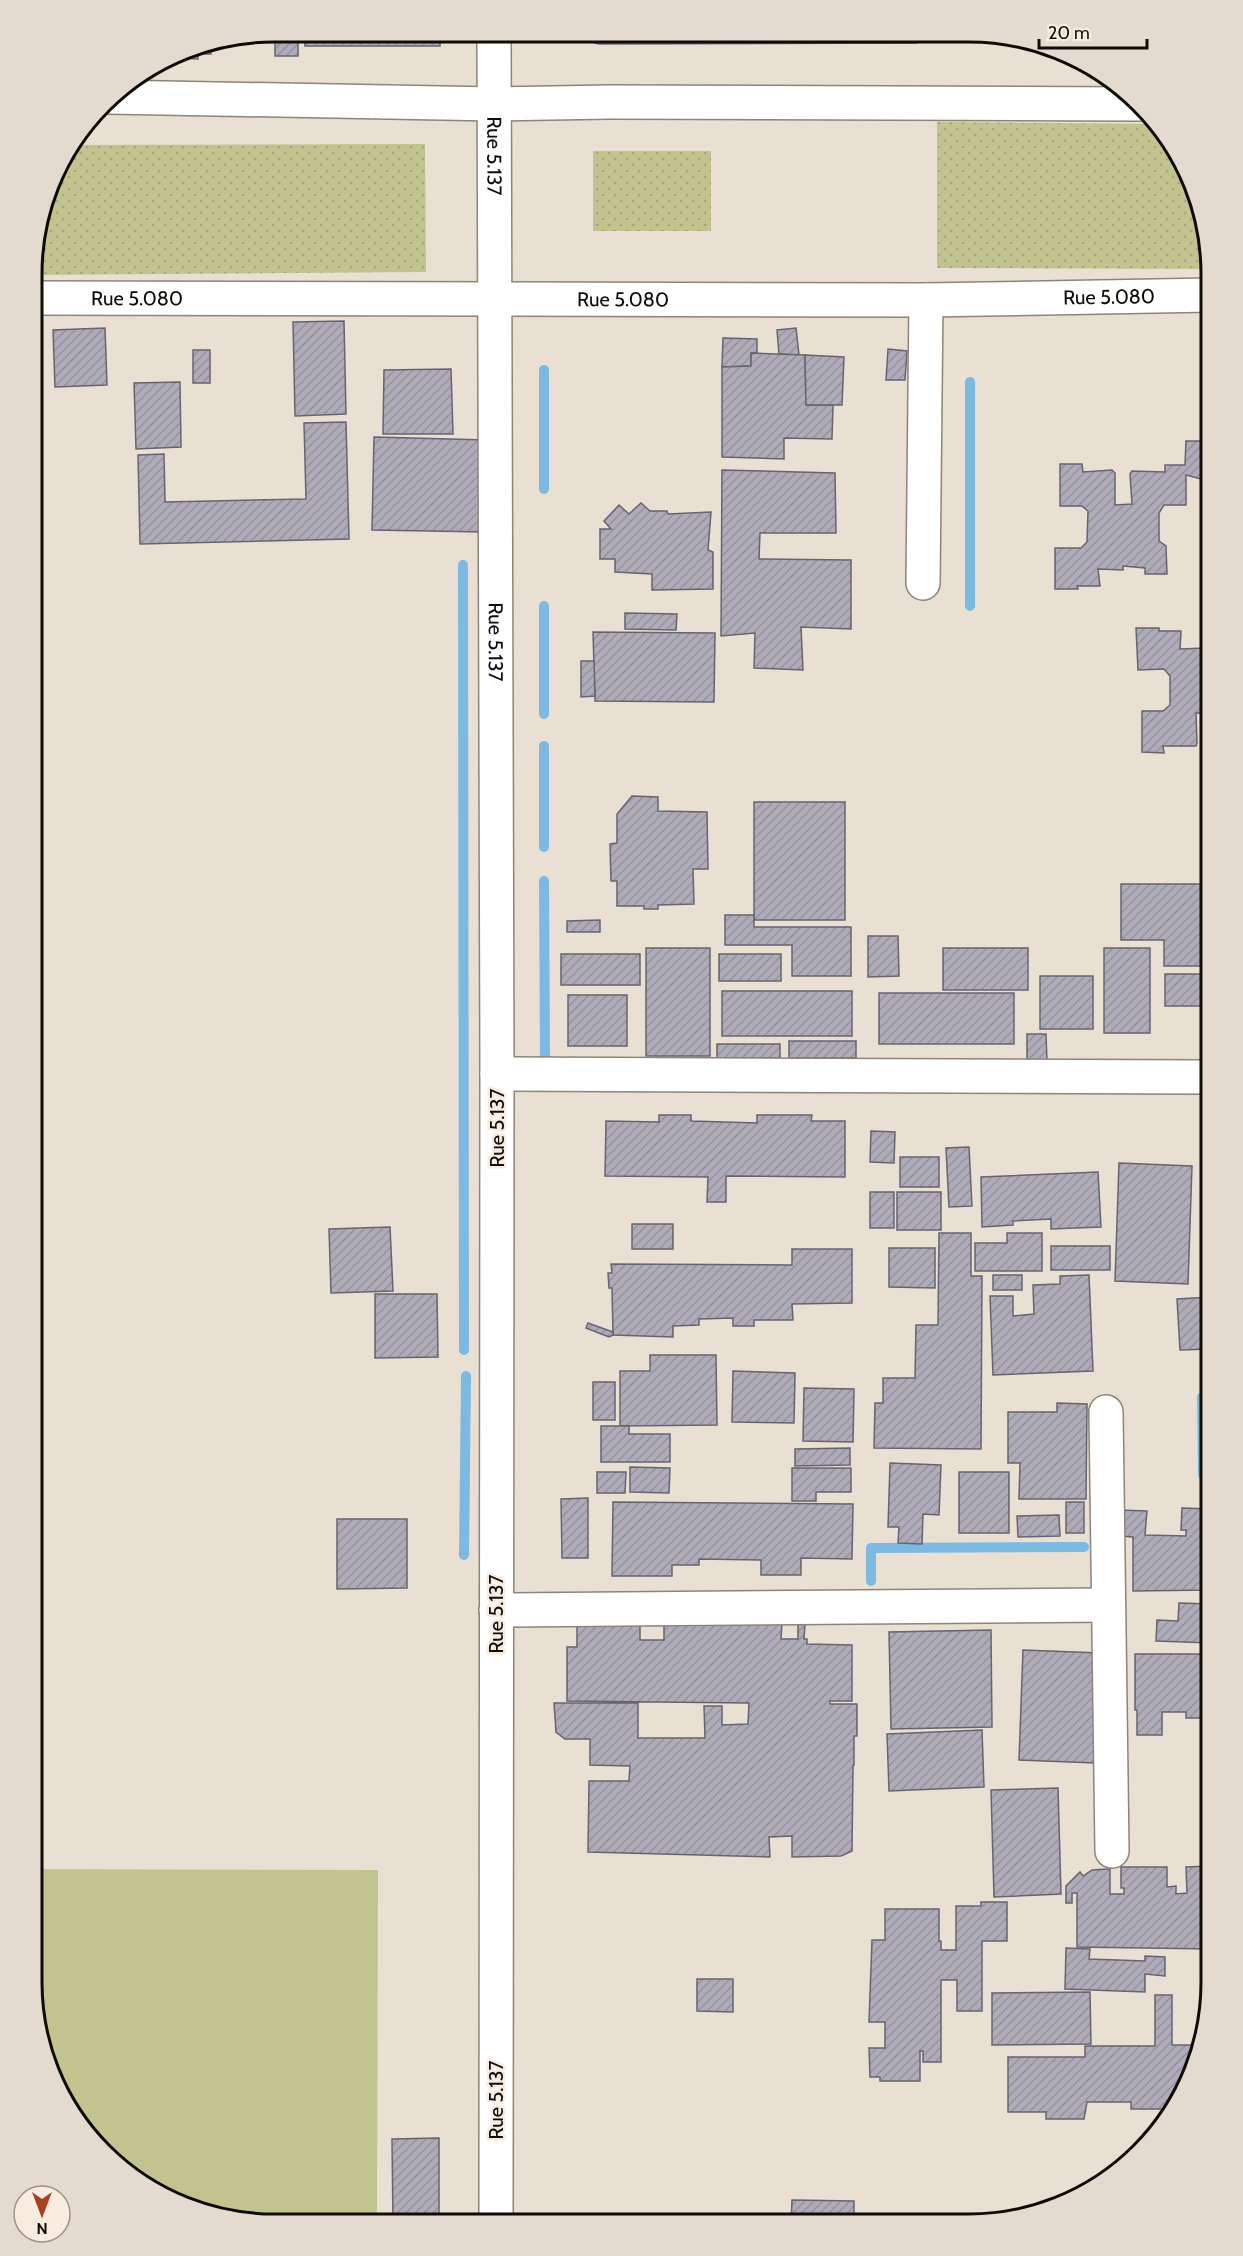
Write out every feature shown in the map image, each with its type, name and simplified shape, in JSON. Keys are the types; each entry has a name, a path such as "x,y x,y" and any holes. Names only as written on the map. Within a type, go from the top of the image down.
{"street":[{"name":"Rue 5.137","path":"494,42 497,1074 496,2214"},
{"path":"128,94 495,104 610,102 1126,104"},
{"name":"Rue 5.080","path":"42,298 496,297 926,300 1201,295"},
{"path":"923,583 926,300"},
{"path":"497,1074 1198,1077"},
{"path":"1106,1412 1112,1851"},
{"path":"496,1610 1108,1605"}],"green space":[{"path":"937,122 1145,124 1170,158 1189,199 1197,229 1201,259 1201,269 937,268"},
{"path":"425,144 426,272 42,275 46,229 54,199 81,145"},
{"path":"593,151 711,151 711,231 593,231"},
{"path":"42,1869 378,1870 377,2214 259,2214 229,2210 199,2202 171,2190 145,2175 110,2146 81,2111 66,2085 54,2057 46,2027 42,1997"}],"building":[{"path":"275,42 298,42 298,56 275,56"},
{"path":"305,42 440,42 440,46 305,46"},
{"path":"592,42 917,42 917,43 599,44"},
{"path":"198,54 198,59 188,59"},
{"path":"344,321 346,414 295,416 293,322"},
{"path":"105,328 107,385 55,387 53,330"},
{"path":"796,328 799,355 779,354 777,330"},
{"path":"723,338 757,339 757,353 751,353 751,366 722,367"},
{"path":"888,349 907,351 905,380 886,380"},
{"path":"193,350 210,350 210,383 193,383"},
{"path":"751,353 805,355 806,405 833,405 832,439 784,438 784,459 722,457 722,367 751,366"},
{"path":"805,355 844,357 842,405 806,405"},
{"path":"451,369 453,434 383,434 384,370"},
{"path":"180,382 181,447 136,449 134,383"},
{"path":"346,422 349,539 140,544 138,455 164,454 165,502 306,499 304,423"},
{"path":"374,437 486,440 484,532 372,530"},
{"path":"1186,441 1201,441 1201,479 1186,475 1186,505 1164,505 1159,513 1159,541 1166,546 1167,574 1145,574 1145,568 1123,566 1123,570 1098,569 1100,586 1055,589 1055,548 1081,548 1087,542 1088,511 1082,506 1060,506 1060,464 1082,464 1083,472 1112,470 1115,473 1115,505 1132,504 1130,474 1132,471 1165,472 1165,465 1185,465"},
{"path":"722,470 835,473 836,533 760,533 759,559 851,560 851,629 801,627 803,670 754,668 755,633 721,636"},
{"path":"641,503 650,511 667,511 668,514 711,512 708,550 713,552 713,589 652,590 652,574 615,572 615,559 600,559 600,529 611,529 604,521 619,505 629,514"},
{"path":"625,613 677,614 676,630 625,629"},
{"path":"1136,628 1181,631 1180,649 1201,648 1201,713 1196,713 1196,746 1163,746 1164,753 1142,752 1142,711 1163,711 1170,705 1170,676 1164,669 1138,670"},
{"path":"593,632 715,633 714,702 595,701"},
{"path":"581,661 594,661 595,696 581,697"},
{"path":"632,796 658,797 658,811 707,812 708,869 693,869 694,904 658,905 658,909 644,909 644,906 617,906 617,881 611,881 610,844 617,843 617,814"},
{"path":"754,802 845,802 845,920 754,920"},
{"path":"1121,884 1201,884 1201,966 1164,966 1164,940 1121,940"},
{"path":"725,915 754,915 754,927 851,927 851,976 792,976 792,945 725,945"},
{"path":"600,920 600,932 567,932 567,921"},
{"path":"868,936 898,936 899,976 868,977"},
{"path":"646,948 710,948 710,1056 646,1056"},
{"path":"943,948 1028,948 1028,990 943,990"},
{"path":"1104,948 1150,948 1150,1033 1104,1033"},
{"path":"561,954 640,954 640,985 561,985"},
{"path":"719,954 781,954 781,981 719,981"},
{"path":"1165,974 1201,974 1201,1006 1165,1006"},
{"path":"1040,976 1093,976 1093,1029 1040,1029"},
{"path":"722,991 852,991 852,1036 722,1036"},
{"path":"879,993 1014,993 1014,1044 879,1044"},
{"path":"568,995 627,995 627,1046 568,1046"},
{"path":"1027,1034 1046,1034 1047,1061 1027,1061"},
{"path":"789,1041 856,1041 856,1058 789,1058"},
{"path":"717,1044 780,1044 780,1058 717,1058"},
{"path":"659,1115 691,1115 691,1121 757,1123 757,1115 812,1115 811,1121 845,1121 845,1177 726,1176 726,1202 707,1202 708,1177 605,1176 606,1121 659,1122"},
{"path":"871,1131 895,1132 894,1163 870,1162"},
{"path":"969,1147 972,1206 949,1207 946,1148"},
{"path":"900,1157 939,1157 939,1187 900,1187"},
{"path":"1119,1163 1192,1166 1188,1284 1115,1281"},
{"path":"1098,1172 1101,1227 1051,1229 1051,1219 1013,1221 1013,1225 982,1227 981,1177"},
{"path":"870,1192 894,1192 894,1228 870,1228"},
{"path":"897,1192 941,1192 941,1230 897,1230"},
{"path":"632,1224 673,1224 673,1249 632,1249"},
{"path":"390,1227 393,1291 331,1293 329,1229"},
{"path":"939,1233 971,1233 971,1276 982,1276 981,1449 874,1448 875,1403 883,1403 883,1378 915,1378 916,1325 938,1325"},
{"path":"1007,1233 1042,1233 1042,1271 975,1271 975,1243 1007,1243"},
{"path":"1051,1246 1110,1246 1110,1270 1051,1270"},
{"path":"889,1248 935,1248 935,1288 889,1287"},
{"path":"792,1249 852,1249 852,1303 792,1304 793,1320 754,1320 754,1326 733,1326 733,1318 699,1319 699,1325 673,1326 673,1337 613,1335 612,1288 609,1288 608,1273 612,1273 611,1264 792,1265"},
{"path":"993,1275 1022,1275 1022,1290 993,1290"},
{"path":"1089,1275 1093,1371 993,1375 990,1296 1013,1296 1013,1316 1034,1314 1033,1285 1060,1284 1060,1276"},
{"path":"375,1294 437,1294 438,1357 375,1358"},
{"path":"1201,1298 1201,1349 1180,1350 1177,1299"},
{"path":"588,1323 613,1332 613,1335 609,1337 586,1328"},
{"path":"650,1355 716,1355 717,1425 620,1426 620,1371 650,1371"},
{"path":"733,1371 795,1373 794,1423 732,1422"},
{"path":"593,1382 615,1382 615,1420 593,1420"},
{"path":"804,1388 854,1389 853,1442 803,1441"},
{"path":"1057,1403 1087,1404 1086,1499 1019,1499 1020,1463 1008,1463 1008,1412 1057,1412"},
{"path":"601,1426 629,1426 629,1434 670,1434 670,1462 601,1462"},
{"path":"850,1448 850,1465 795,1466 795,1449"},
{"path":"890,1463 941,1465 939,1515 923,1514 922,1544 898,1543 899,1527 888,1527"},
{"path":"630,1467 670,1468 669,1493 630,1492"},
{"path":"792,1468 851,1468 851,1492 816,1492 816,1501 792,1501"},
{"path":"597,1472 626,1472 625,1493 597,1493"},
{"path":"959,1472 1009,1472 1009,1533 959,1533"},
{"path":"588,1498 588,1558 562,1558 561,1499"},
{"path":"613,1502 853,1504 852,1559 801,1558 801,1575 761,1575 761,1560 699,1559 699,1565 672,1565 672,1576 612,1576"},
{"path":"1066,1502 1084,1502 1084,1533 1066,1533"},
{"path":"1182,1508 1201,1509 1201,1590 1133,1591 1133,1537 1119,1536 1120,1510 1147,1511 1145,1535 1186,1536 1186,1530 1181,1530"},
{"path":"1059,1515 1060,1536 1018,1537 1017,1516"},
{"path":"337,1519 407,1519 407,1588 337,1589"},
{"path":"1179,1603 1201,1604 1201,1643 1156,1641 1157,1620 1178,1621"},
{"path":"710,1621 782,1622 781,1639 798,1639 798,1624 805,1624 804,1639 807,1639 807,1644 852,1645 852,1701 830,1701 830,1704 857,1704 857,1736 854,1736 853,1765 852,1851 841,1856 792,1857 792,1836 769,1837 770,1857 588,1852 589,1781 629,1781 630,1766 590,1765 590,1739 565,1739 556,1732 554,1703 638,1703 638,1738 705,1738 704,1706 722,1706 722,1725 748,1724 749,1703 567,1701 567,1647 577,1647 577,1622 640,1623 640,1640 664,1640 664,1625 710,1625"},
{"path":"991,1630 992,1727 891,1729 889,1632"},
{"path":"1023,1650 1100,1653 1095,1763 1019,1760"},
{"path":"1135,1654 1201,1654 1201,1718 1186,1718 1186,1712 1162,1712 1162,1735 1137,1735 1137,1710 1135,1710"},
{"path":"982,1730 984,1787 889,1791 887,1734"},
{"path":"1058,1788 1061,1894 994,1897 991,1790"},
{"path":"1201,1866 1201,1949 1077,1947 1077,1893 1072,1893 1072,1903 1066,1903 1066,1886 1080,1872 1083,1876 1092,1870 1110,1867 1110,1894 1124,1894 1124,1888 1121,1888 1121,1867 1167,1867 1167,1887 1176,1886 1176,1894 1187,1893 1186,1867"},
{"path":"981,1902 1007,1902 1007,1941 982,1941 982,2011 957,2011 957,1980 941,1980 941,2062 923,2062 923,2051 920,2051 920,2081 880,2081 880,2077 870,2077 869,2048 885,2048 885,2022 869,2022 872,1940 885,1940 885,1909 939,1909 941,1950 956,1950 956,1906 981,1906"},
{"path":"1066,1948 1090,1949 1089,1959 1145,1961 1145,1956 1165,1957 1165,1976 1145,1974 1145,1992 1065,1989"},
{"path":"697,1979 733,1979 733,2012 697,2011"},
{"path":"1090,1992 1091,2044 992,2045 992,1993"},
{"path":"1155,1995 1172,1995 1172,2045 1192,2045 1177,2085 1163,2109 1131,2109 1131,2102 1087,2102 1084,2119 1046,2119 1046,2112 1008,2112 1008,2057 1085,2057 1085,2046 1155,2046"},
{"path":"439,2138 439,2214 393,2214 392,2139"},
{"path":"792,2200 854,2201 854,2214 791,2214"}],"waterway":[{"path":"544,370 544,489"},
{"path":"970,382 970,606"},
{"path":"463,565 464,1350"},
{"path":"544,606 544,714"},
{"path":"544,746 544,847"},
{"path":"544,881 545,1060"},
{"path":"464,1555 466,1376"},
{"path":"871,1581 871,1548 1084,1547"}]}
